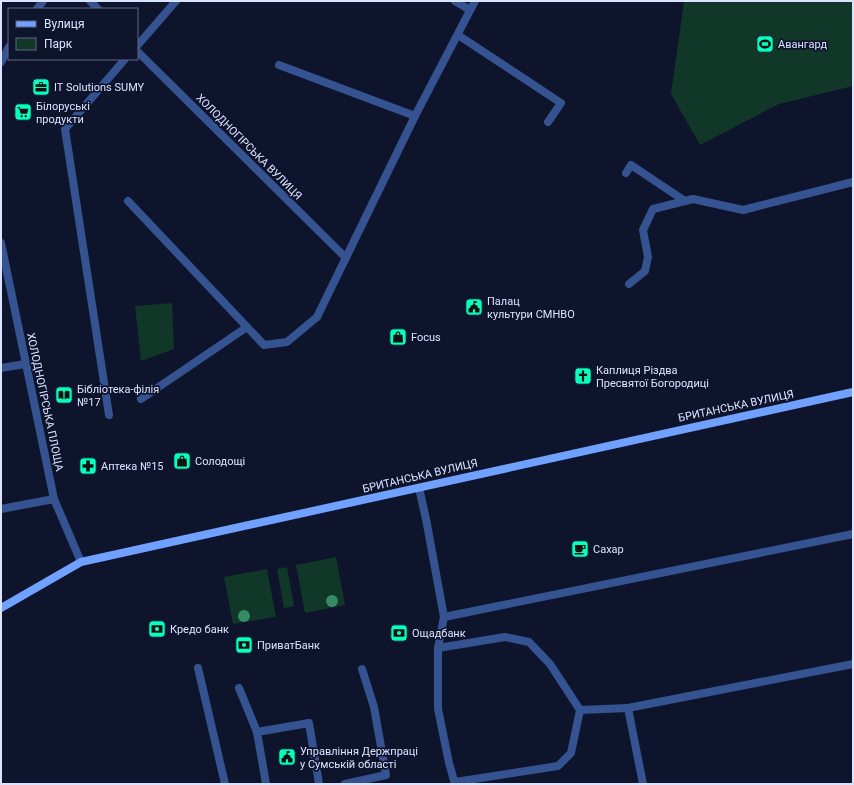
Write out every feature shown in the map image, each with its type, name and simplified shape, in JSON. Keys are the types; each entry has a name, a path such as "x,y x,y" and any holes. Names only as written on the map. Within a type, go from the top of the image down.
{"main road":[{"name":"БРИТАНСЬКА ВУЛИЦЯ","path":"1,608 81,562 853,392"}],"street":[{"path":"138,45 176,1"},
{"path":"455,1 470,10"},
{"path":"128,201 264,345 287,342 317,317 415,116 475,1"},
{"path":"458,35 561,103 548,122"},
{"path":"1,62 8,49"},
{"name":"ХОЛОДНОГІРСЬКА ВУЛИЦЯ","path":"138,52 346,258"},
{"path":"109,415 65,129 124,60"},
{"path":"279,65 415,116"},
{"path":"626,173 631,165 685,201"},
{"path":"629,284 644,271 648,257 643,230 653,209 693,199 743,210 853,182"},
{"name":"ХОЛОДНОГІРСЬКА ПЛОЩА","path":"1,242 54,499 81,562"},
{"path":"141,398 247,327"},
{"path":"1,368 26,364"},
{"path":"419,488 444,617 438,648 438,709 449,763 455,783 558,766 571,753 580,710 550,664 529,642 505,637 438,648"},
{"path":"1,509 54,499"},
{"path":"444,617 853,534"},
{"path":"580,710 628,708 853,664"},
{"path":"198,668 225,784"},
{"path":"345,784 386,774 374,707 362,669"},
{"path":"239,688 257,732 266,784"},
{"path":"628,708 643,784"},
{"path":"257,732 309,723 319,784"}],"green space":[{"name":"Авангард","path":"684,1 853,1 853,86 779,104 700,145 671,94"},
{"path":"172,303 174,349 141,361 135,306"},
{"path":"336,557 345,605 305,613 296,565"},
{"path":"287,567 294,606 284,608 277,569"},
{"path":"267,569 276,617 233,624 224,577"}],"place":[{"name":"Авангард","path":"765,44"},
{"name":"IT Solutions SUMY","path":"41,87"},
{"name":"Білоруські продукти","path":"23,112"},
{"name":"Палац культури СМНВО","path":"474,307"},
{"name":"Focus","path":"398,337"},
{"name":"Каплиця Різдва Пресвятої Богородиці","path":"583,376"},
{"name":"Бібліотека-філія №17","path":"64,395"},
{"name":"Солодощі","path":"182,461"},
{"name":"Аптека №15","path":"88,466"},
{"name":"Сахар","path":"580,549"},
{"name":"Кредо банк","path":"157,629"},
{"name":"Ощадбанк","path":"399,633"},
{"name":"ПриватБанк","path":"244,645"},
{"name":"Управління Держпраці у Сумській області","path":"287,757"}]}
